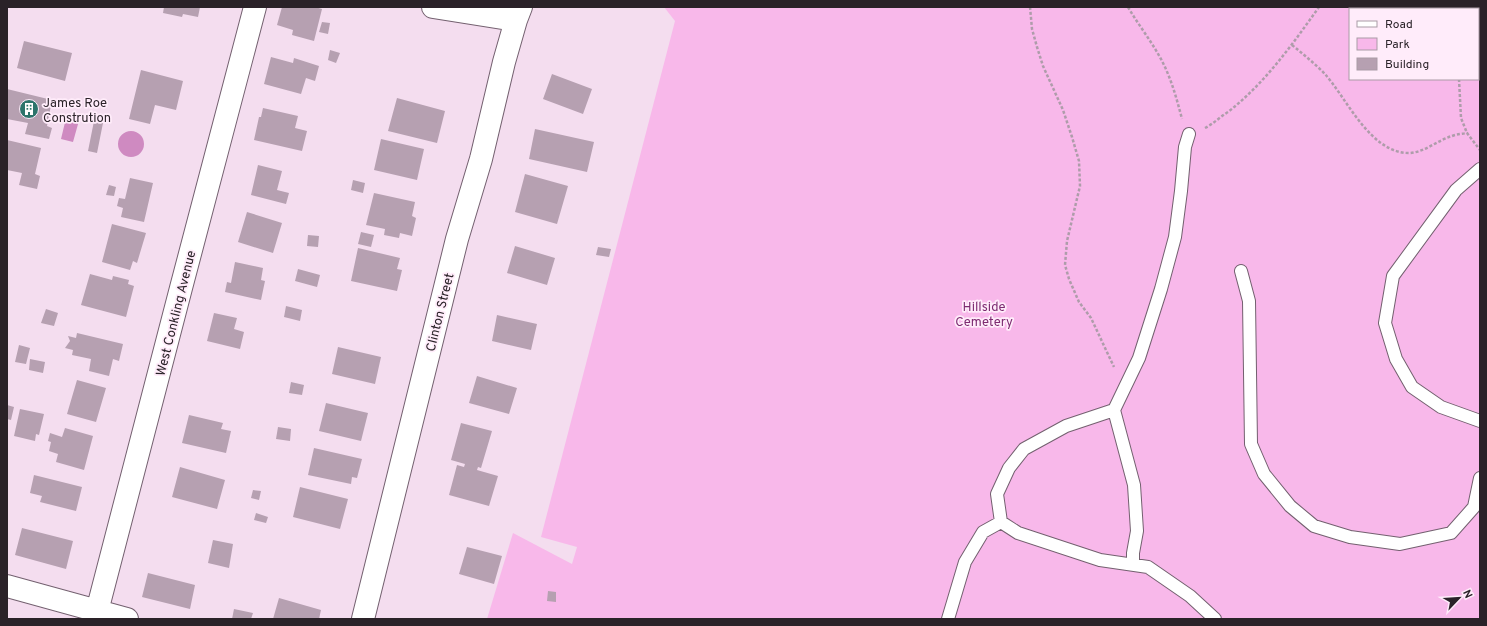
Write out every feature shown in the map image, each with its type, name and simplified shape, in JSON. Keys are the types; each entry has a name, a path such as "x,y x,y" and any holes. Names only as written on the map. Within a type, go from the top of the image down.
{"street":[{"name":"West Conkling Avenue","path":"96,615 255,7"},
{"path":"433,7 518,13"},
{"name":"Clinton Street","path":"363,619 457,239 481,159 504,62 518,13"},
{"path":"7,586 96,615 127,619"}],"lane":[{"path":"1133,565 1133,553 1137,531 1134,485 1114,410 1139,358 1162,289 1175,237 1185,146 1189,134"},
{"path":"1480,169 1456,190 1393,276 1385,323 1396,359 1412,388 1441,407 1480,421"},
{"path":"1241,271 1249,301 1251,444 1264,474 1290,506 1314,526 1350,537 1400,544 1451,533 1474,507 1480,478"},
{"path":"1114,410 1066,426 1024,449 1009,468 997,494 1001,522 1018,533 1100,560 1148,567 1190,596 1214,619"},
{"path":"948,619 965,562 983,532 1001,522"}],"path":[{"path":"1030,7 1032,29 1041,60 1063,110 1079,161 1080,186 1067,241 1065,265 1069,279 1079,302 1091,318 1114,365 1114,373"},
{"path":"1128,7 1163,64 1172,86 1183,124 1189,134 1210,126 1259,84 1292,45 1319,7"},
{"path":"1292,45 1324,73 1371,135 1391,149 1402,153 1412,152 1452,136 1467,133"},
{"path":"1459,80 1461,118 1467,133 1480,150"}],"green space":[{"name":"Hillside Cemetery","path":"664,7 1480,7 1480,619 487,619 513,533 572,564 577,547 541,537 675,21"}],"shaded area":[{"path":"67,114 80,117 73,142 61,139"},
{"path":"131,131 140,135 144,144 140,153 131,157 122,153 118,144 122,135"}],"building":[{"path":"164,7 200,7 198,17 183,14 182,17 163,13"},
{"path":"282,7 315,7 322,9 314,41 292,35 293,30 277,25"},
{"path":"322,22 330,23 328,34 319,32"},
{"path":"24,41 72,53 65,81 17,68"},
{"path":"330,50 340,53 336,63 328,60"},
{"path":"271,57 293,63 294,58 319,66 315,81 306,78 301,94 264,84"},
{"path":"141,70 183,81 176,110 155,105 150,124 129,119"},
{"path":"552,74 592,89 583,114 543,99"},
{"name":"James Roe Constrution","path":"7,89 52,100 47,126 52,128 49,139 25,134 28,123 7,119"},
{"path":"397,98 445,111 437,143 388,131"},
{"path":"263,108 298,116 295,128 307,131 302,151 254,140 259,117 261,117"},
{"path":"94,121 103,123 97,153 88,151"},
{"path":"535,129 594,142 587,172 529,159"},
{"path":"381,139 424,149 417,180 374,170"},
{"path":"7,140 41,148 35,174 40,176 37,189 19,185 22,173 7,170"},
{"path":"258,165 282,171 277,190 289,193 286,204 251,195"},
{"path":"525,174 568,186 557,224 515,212"},
{"path":"130,178 153,183 144,222 121,217 123,208 117,206 119,198 125,199"},
{"path":"353,180 365,183 363,193 351,190"},
{"path":"109,185 116,187 114,196 106,195"},
{"path":"374,193 415,202 412,216 416,218 412,236 400,233 399,238 384,235 385,229 366,225"},
{"path":"247,212 282,223 273,253 238,242"},
{"path":"112,224 146,233 137,263 133,261 130,270 102,262"},
{"path":"361,232 374,235 371,247 358,244"},
{"path":"308,235 319,236 318,247 307,246"},
{"path":"515,246 555,258 547,285 507,273"},
{"path":"598,247 611,249 609,257 596,255"},
{"path":"358,248 400,258 397,269 402,270 397,291 351,281"},
{"path":"235,262 263,268 261,280 265,281 261,300 225,292 227,282 231,283"},
{"path":"298,269 320,275 317,287 295,281"},
{"path":"90,274 112,280 113,276 129,280 128,284 134,286 126,317 81,305"},
{"path":"286,306 302,310 300,321 284,317"},
{"path":"46,309 58,313 54,326 41,323"},
{"path":"214,313 237,318 234,329 244,332 240,349 207,341"},
{"path":"497,315 537,324 531,350 492,341"},
{"path":"77,333 123,344 119,361 113,359 109,376 89,371 91,359 72,355 73,350 65,348 70,341 68,336 76,338"},
{"path":"19,345 30,348 26,364 15,362"},
{"path":"338,347 381,357 375,384 332,374"},
{"path":"30,359 45,362 43,373 29,370"},
{"path":"477,376 517,388 509,414 469,403"},
{"path":"77,380 106,388 96,422 67,414"},
{"path":"291,382 304,385 302,395 289,393"},
{"path":"326,403 368,413 361,441 319,431"},
{"path":"7,405 14,407 11,420 7,419"},
{"path":"20,409 44,414 39,435 36,434 35,441 14,436"},
{"path":"189,415 223,423 221,429 231,431 226,453 182,443"},
{"path":"461,423 492,431 481,468 478,467 477,470 498,476 489,506 449,495 457,465 464,467 465,464 451,460"},
{"path":"278,427 291,429 290,441 276,439"},
{"path":"65,428 93,436 84,470 56,462 58,454 49,451 51,442 48,441 50,433 62,437"},
{"path":"314,448 362,459 357,478 352,477 351,484 308,475"},
{"path":"180,467 225,480 217,509 172,497"},
{"path":"34,475 82,487 76,511 40,502 42,496 30,493"},
{"path":"300,487 348,499 340,529 293,517"},
{"path":"253,490 261,491 259,500 251,498"},
{"path":"256,513 268,517 266,523 254,520"},
{"path":"22,528 73,541 66,569 15,555"},
{"path":"213,540 233,544 229,568 208,563"},
{"path":"467,547 502,556 494,584 459,574"},
{"path":"148,573 195,585 190,609 142,597"},
{"path":"548,591 556,592 556,602 547,601"},
{"path":"279,598 321,610 319,619 273,619"},
{"path":"234,609 253,613 251,619 232,619"}],"place":[{"name":"James Roe Constrution","path":"29,109"}]}
